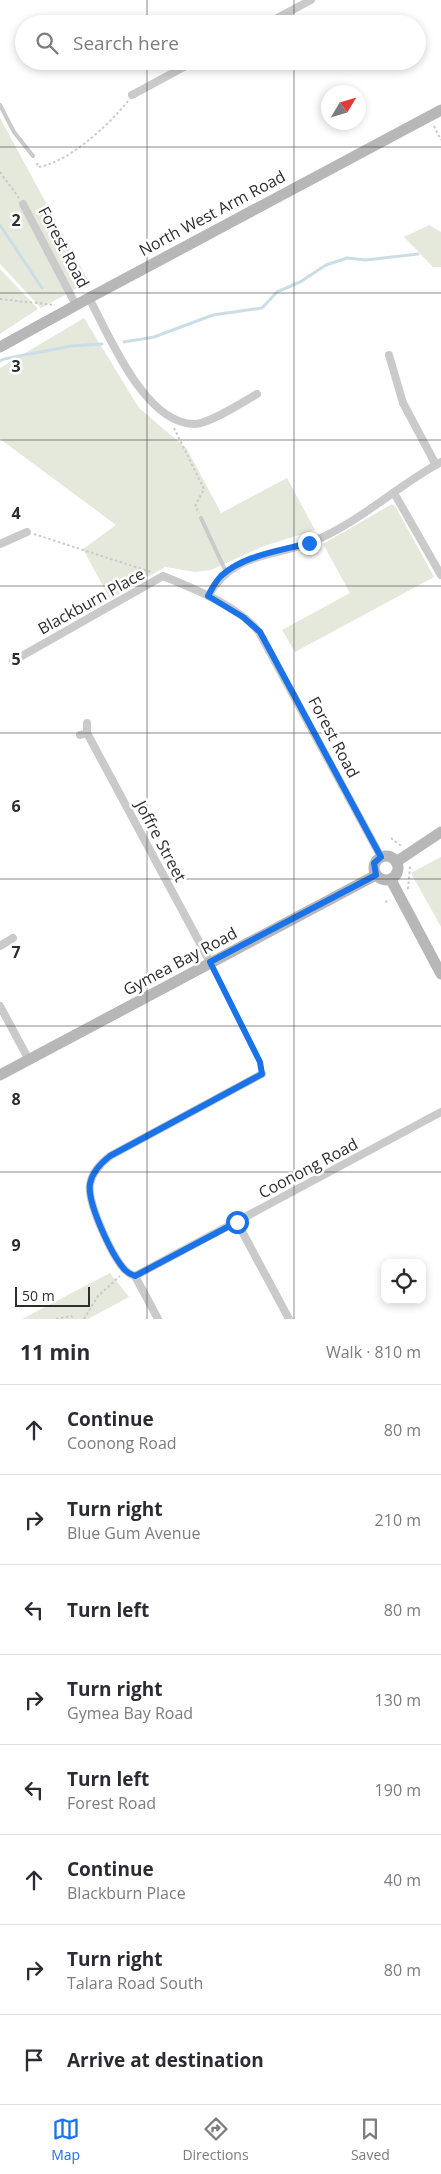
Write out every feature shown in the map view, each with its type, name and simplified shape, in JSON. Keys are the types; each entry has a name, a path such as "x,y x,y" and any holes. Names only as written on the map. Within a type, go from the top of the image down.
{"street":[{"path":"283,15 311,0"},
{"path":"132,95 178,70"},
{"name":"North West Arm Road","path":"0,348 76,305 441,110"},
{"name":"Forest Road","path":"23,204 76,305"},
{"path":"89,298 128,370 149,400 171,418 196,424 219,415 257,394"},
{"path":"208,596 216,582 226,572 254,558 316,540 353,520 439,463 403,402 388,355"},
{"path":"394,492 441,576"},
{"path":"0,544 27,532"},
{"name":"Blackburn Place","path":"13,661 163,576 208,596 243,617 260,632"},
{"name":"Forest Road","path":"260,632 381,857"},
{"name":"Joffre Street","path":"87,723 83,734 210,962"},
{"path":"396,862 441,832"},
{"path":"381,857 391,857 396,862 397,874 391,880 381,880 376,875 374,863 381,857"},
{"name":"Gymea Bay Road","path":"0,1075 376,875"},
{"path":"391,880 441,974"},
{"path":"0,946 13,938"},
{"path":"0,1006 29,1060"},
{"path":"158,1319 135,1276 125,1270 96,1216 92,1204 90,1182 97,1168 110,1156 262,1074"},
{"name":"Coonong Road","path":"135,1276 441,1112"},
{"path":"237,1222 288,1319"}],"lane":[{"path":"0,105 14,132 33,156"},
{"path":"201,518 226,572"}],"path":[{"path":"33,156 38,167 60,161 115,118 132,95"},
{"path":"433,124 441,140"},
{"path":"0,172 23,204"},
{"path":"0,300 56,305"},
{"path":"171,418 178,438 204,489 195,506 201,518"},
{"path":"27,532 163,576"},
{"path":"407,891 410,871"},
{"path":"385,902 390,900"},
{"path":"210,962 260,1062 262,1074"},
{"path":"84,1319 98,1296 125,1270"},
{"path":"56,1319 71,1316 75,1319"}],"shaded area":[{"path":"0,118 89,282 41,308 0,264"},
{"path":"429,225 441,232 441,267 433,267 404,237"},
{"path":"0,269 38,309 0,334"},
{"path":"84,318 139,408 187,449 221,513 287,478 315,530 264,546 211,570 195,572 165,567 110,599 83,549 116,525 0,439 0,368"},
{"path":"392,504 395,506 434,577 295,652 282,630 350,593 323,544"},
{"path":"441,857 441,927 411,873"},
{"path":"110,1273 129,1297 88,1319 22,1319"}],"waterway":[{"path":"0,225 42,288"},
{"path":"124,342 154,337 213,315 262,308 277,292 300,282 326,265 347,258 366,260 418,254"},
{"path":"0,361 71,346 102,344"}],"route":[{"path":"237,1222 135,1276 125,1270 96,1216 92,1204 90,1182 97,1168 110,1156 262,1074 260,1062 210,962 376,875 373,867 374,863 381,857 260,632 243,617 208,596 219,578 243,563 254,558 309,543"}]}
